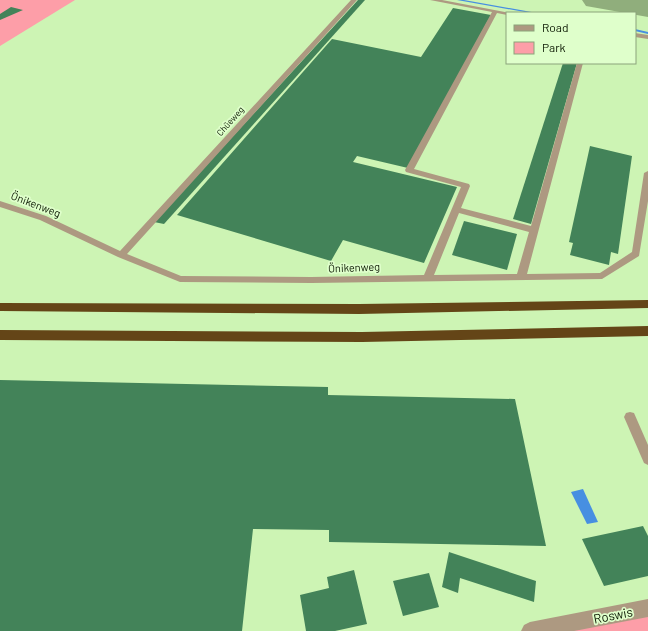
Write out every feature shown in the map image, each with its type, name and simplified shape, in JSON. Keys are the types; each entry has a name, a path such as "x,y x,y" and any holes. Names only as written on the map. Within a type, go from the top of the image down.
{"highway":[{"path":"0,307 351,309 648,304"},
{"path":"0,334 354,337 648,331"}],"street":[{"name":"Roswis","path":"530,631 648,608"}],"lane":[{"name":"Chüeweg","path":"121,255 354,0"},
{"path":"433,0 506,13"},
{"path":"428,277 466,186 409,170 495,11"},
{"path":"636,35 648,37"},
{"path":"521,277 580,64"},
{"name":"Önikenweg","path":"0,204 44,218 121,255 180,279 311,280 428,277 602,276 636,254 648,174"},
{"path":"456,210 534,230"},
{"path":"630,417 648,459"}],"green space":[{"path":"0,0 75,0 0,46"},
{"path":"648,608 648,631 530,631"}],"water":[{"path":"583,489 598,522 587,524 571,492"}],"building":[{"path":"358,0 365,0 164,224 154,222"},
{"path":"11,7 23,10 0,20 0,14"},
{"path":"453,8 491,15 408,168 357,156 353,162 457,187 424,263 343,240 331,261 177,215 332,39 421,57"},
{"path":"563,64 577,64 531,224 513,219"},
{"path":"590,146 632,156 618,254 611,252 609,265 570,255 573,243 569,242"},
{"path":"464,221 517,234 507,270 452,255"},
{"path":"0,380 328,387 328,395 515,399 546,546 329,542 329,530 253,529 242,631 0,631"},
{"path":"643,526 648,536 648,576 604,586 582,539"},
{"path":"449,552 536,581 534,602 460,578 458,593 442,587"},
{"path":"354,570 367,624 335,631 306,631 300,595 329,588 327,577"},
{"path":"429,573 439,607 403,616 393,581"}],"waterway":[{"path":"459,0 529,12"},
{"path":"636,30 648,33"}],"taxiway":[{"path":"596,0 648,8"}]}
